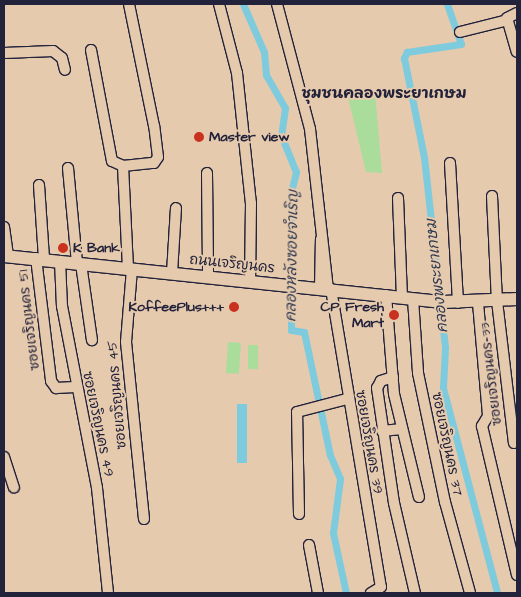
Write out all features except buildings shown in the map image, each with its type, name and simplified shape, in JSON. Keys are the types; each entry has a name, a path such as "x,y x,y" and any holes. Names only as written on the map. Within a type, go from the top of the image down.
{"main road":[{"name":"ถนนเจริญนคร","path":"6,256 250,280 440,302 478,303 517,299"}],"street":[{"path":"91,50 110,158 123,166 154,163 158,157 129,4"},
{"path":"218,4 238,82 251,203 250,280"},
{"name":"ซอยเจริญนคร 39","path":"277,4 310,129 326,289 381,587 371,593"},
{"path":"460,32 508,20 517,13"},
{"path":"508,20 517,52"},
{"path":"4,53 53,51 62,58 65,70"},
{"path":"450,163 458,303"},
{"name":"ซอยเจริญนคร 45","path":"123,166 130,269 126,321 127,370 144,519"},
{"path":"68,168 79,264 92,340"},
{"path":"207,173 208,277"},
{"path":"39,185 40,259"},
{"name":"ซอยเจริญนคร 33","path":"492,196 496,302 514,443"},
{"name":"ซอยเจริญนคร 37","path":"398,198 418,373 445,502 470,593"},
{"path":"172,273 176,208"},
{"path":"4,227 6,256"},
{"name":"ซอยเจริญนคร 51","path":"40,259 51,381 56,388 75,387"},
{"name":"ซอยเจริญนคร 49","path":"60,261 62,306 75,387 97,488 108,593"},
{"path":"383,295 391,380 419,497"},
{"path":"478,303 488,416 482,426 517,575"},
{"path":"391,380 377,388 382,431 416,593"},
{"path":"299,514 296,418 301,408 347,399"},
{"path":"382,431 402,430"},
{"path":"4,456 14,487"},
{"path":"309,545 318,593"}],"green space":[{"path":"347,93 375,93 382,173 366,172"},
{"path":"228,342 241,343 239,374 226,373"},
{"path":"248,345 258,345 258,369 248,369"}],"water":[{"path":"237,404 247,404 247,463 237,463"}],"waterway":[{"name":"คลองหลังซอยจำเริญ","path":"243,4 264,52 266,75 285,108 281,135 296,172 291,192 291,330 304,332 330,455 340,479 333,533 346,593"},
{"name":"คลองพระยาเกษม","path":"447,4 461,44 407,52 404,58 424,157 445,348 443,388 497,593"}],"place":[{"name":"Master view","path":"199,137"},
{"name":"K Bank","path":"63,248"},
{"name":"KoffeePlus+++","path":"234,307"},
{"name":"CP Fresh Mart","path":"394,315"}],"district":[{"name":"ชุมชนคลองพระยาเกษม","path":"384,94"}]}
